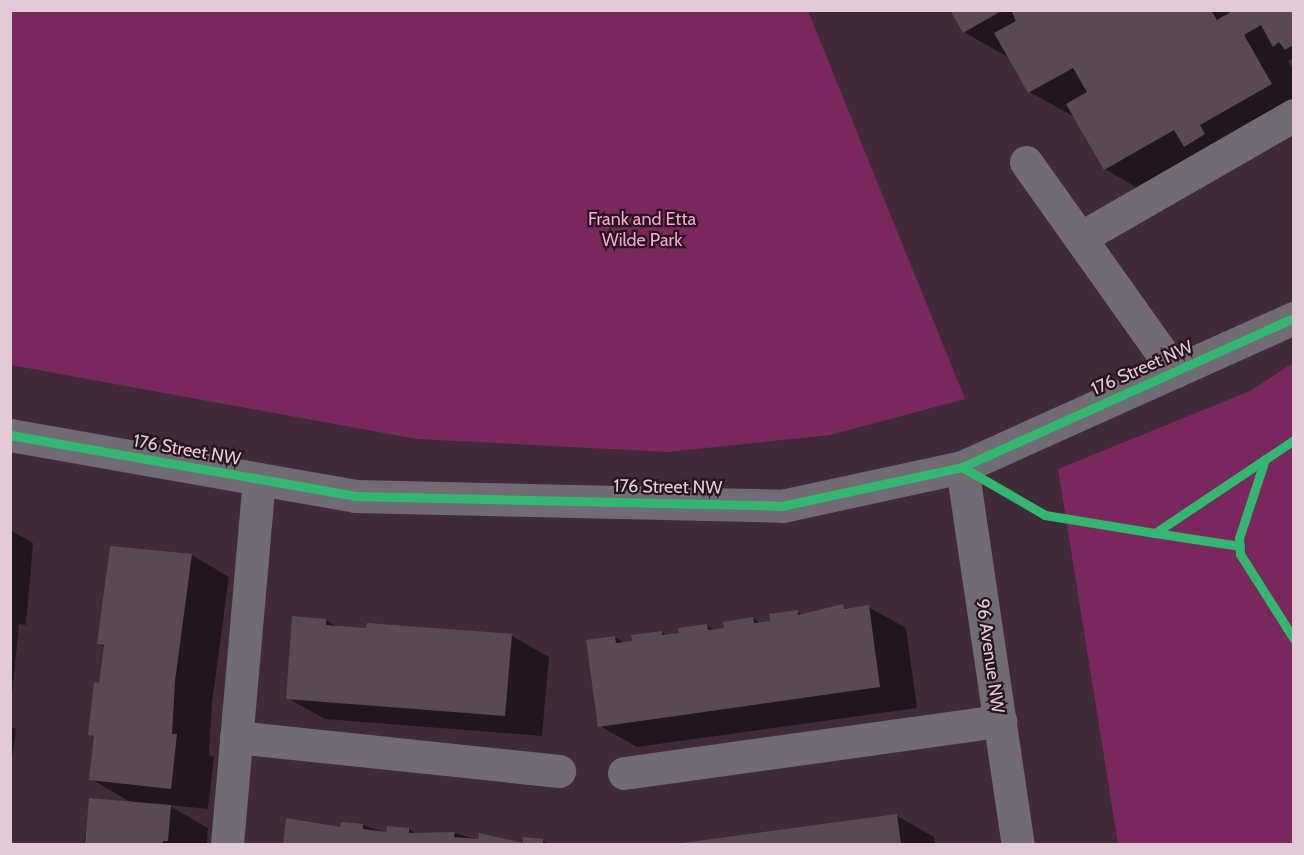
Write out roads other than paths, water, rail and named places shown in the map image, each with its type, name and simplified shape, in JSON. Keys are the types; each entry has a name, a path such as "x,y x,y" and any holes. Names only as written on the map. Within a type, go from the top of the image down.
{"street":[{"path":"1080,238 1293,115"},
{"path":"1026,162 1175,372"},
{"name":"176 Street NW","path":"10,435 355,496 782,506 963,467 1293,318"},
{"name":"96 Avenue NW","path":"963,467 1018,844"},
{"path":"227,844 259,479"},
{"path":"624,773 1000,720"},
{"path":"236,737 559,771"}],"park label":[{"name":"Frank and Etta Wilde Park","path":"642,230"}]}
